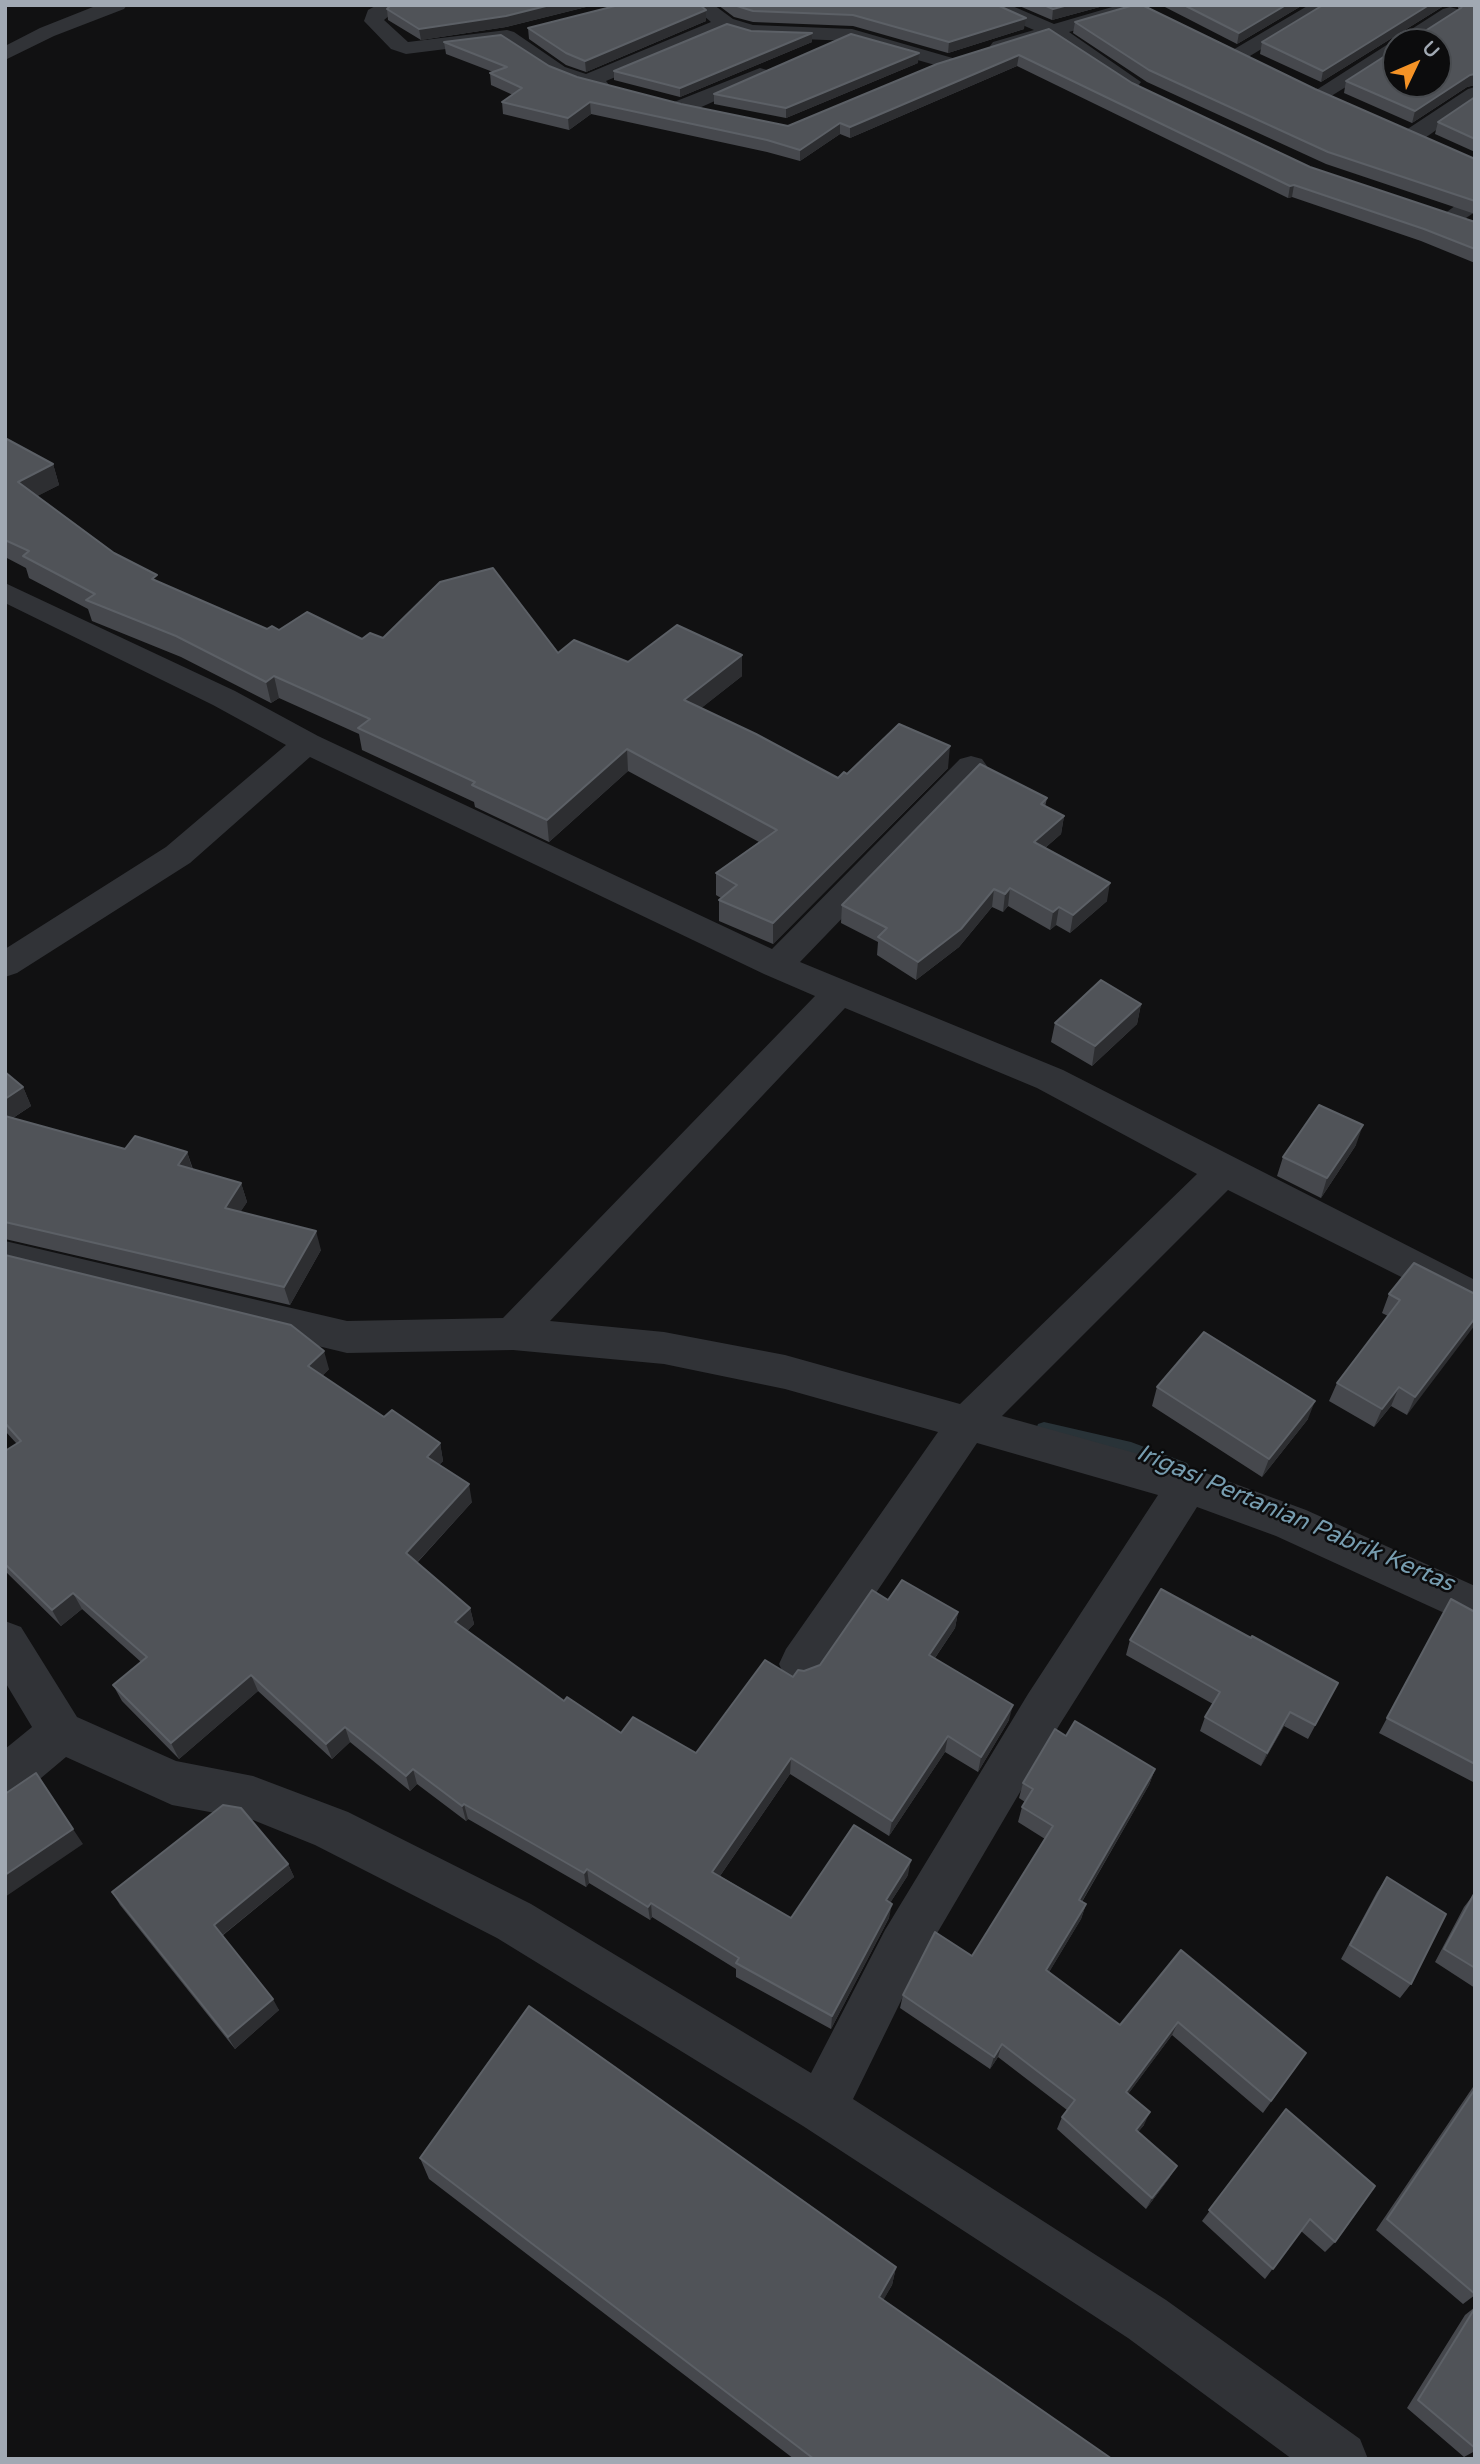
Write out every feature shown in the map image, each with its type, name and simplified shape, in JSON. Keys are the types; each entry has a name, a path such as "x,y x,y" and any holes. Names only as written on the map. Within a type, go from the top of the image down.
{"street":[{"path":"5,54 47,32 117,5"},
{"path":"392,5 375,14 374,22 398,45 406,48 507,36 531,30"},
{"path":"701,5 726,23 751,31 852,36 949,63"},
{"path":"992,5 1051,30 1152,94"},
{"path":"915,74 1051,30 1140,5 1164,18"},
{"path":"1261,66 1231,52 1324,5"},
{"path":"1429,5 1456,15 1431,28"},
{"path":"586,82 726,23"},
{"path":"507,36 558,71 619,92"},
{"path":"804,56 852,36"},
{"path":"1321,94 1382,56"},
{"path":"682,107 780,66"},
{"path":"1297,83 1344,104"},
{"path":"1414,135 1475,93"},
{"path":"656,101 720,115"},
{"path":"1391,125 1438,146"},
{"path":"1452,217 1475,202"},
{"path":"1427,208 1475,225"},
{"path":"5,592 212,692 307,743 776,966 1050,1079 1475,1298"},
{"path":"5,965 178,855 307,743"},
{"path":"776,966 971,766"},
{"path":"513,1334 839,993"},
{"path":"802,1664 967,1424 1224,1171"},
{"path":"5,1256 347,1337 513,1334 664,1348 785,1372 1188,1485 1291,1523 1475,1607"},
{"path":"821,2108 902,1947 1044,1709 1188,1485"},
{"path":"5,1641 61,1732 172,1783 253,1798 331,1828 514,1921 821,2108 1147,2319 1340,2459"},
{"path":"5,1778 61,1732"}],"building":[{"path":"391,5 550,5 506,16 419,29 387,9"},
{"path":"619,5 700,5 706,10 585,61 566,53 528,28"},
{"path":"734,5 997,5 1026,18 949,42 853,15 753,11"},
{"path":"1044,5 1068,5 1053,9"},
{"path":"1142,5 1315,89 1475,159 1475,201 1328,152 1149,70 1075,22"},
{"path":"1184,5 1286,5 1239,33"},
{"path":"1323,5 1429,5 1392,28 1382,28 1382,34 1323,71 1262,42"},
{"path":"1463,5 1475,5 1475,74 1452,87 1452,28 1430,28"},
{"path":"727,24 751,31 812,33 680,88 614,71"},
{"path":"1049,29 1132,83 1310,167 1475,222 1475,249 1424,229 1294,185 1290,186 1019,55 850,127 840,123 800,150 767,140 590,102 568,118 502,102 522,88 490,73 507,67 444,42 501,35 549,66 577,77 681,104 788,126 937,64"},
{"path":"851,34 919,53 786,108 714,94"},
{"path":"1382,58 1382,97 1346,81"},
{"path":"1475,97 1475,139 1438,122"},
{"path":"1385,98 1435,98 1415,111"},
{"path":"5,438 53,464 18,482 114,553 157,575 152,579 267,629 272,626 279,630 307,612 362,639 370,633 383,638 440,582 493,568 558,653 574,640 628,662 677,625 742,655 684,700 756,734 838,778 844,772 847,774 899,724 950,746 773,923 719,900 737,885 716,873 777,830 627,749 547,820 472,785 475,782 358,728 370,719 274,676 266,682 176,636 86,600 95,594 23,556 29,551 5,540"},
{"path":"980,764 1047,798 1041,804 1064,816 1034,842 1110,883 1073,915 1059,907 1053,912 1010,888 1005,894 994,889 961,929 918,962 878,937 887,928 842,905"},
{"path":"1101,980 1141,1004 1095,1046 1055,1023"},
{"path":"5,1072 23,1087 5,1099"},
{"path":"1319,1105 1363,1125 1327,1178 1283,1157"},
{"path":"5,1116 125,1149 135,1136 187,1152 178,1165 241,1183 225,1208 316,1231 284,1287 5,1222"},
{"path":"5,1255 291,1325 324,1351 308,1366 384,1417 392,1410 440,1443 427,1457 469,1484 406,1553 470,1608 455,1622 564,1701 567,1697 621,1733 633,1717 696,1753 765,1660 793,1677 798,1670 804,1671 820,1665 872,1590 888,1600 902,1580 958,1612 929,1655 1013,1705 981,1757 948,1736 892,1821 791,1758 712,1872 791,1918 854,1825 911,1860 886,1900 892,1904 832,2016 736,1963 739,1958 651,1903 648,1907 587,1869 584,1873 464,1804 462,1806 413,1769 406,1776 345,1727 326,1744 251,1675 171,1743 113,1685 147,1657 73,1593 52,1610 5,1564 5,1451 21,1441 5,1423"},
{"path":"1414,1263 1475,1294 1475,1318 1415,1397 1399,1387 1382,1409 1337,1383 1400,1300 1389,1294"},
{"path":"1204,1332 1315,1401 1269,1459 1157,1387"},
{"path":"1161,1589 1338,1683 1315,1725 1290,1712 1267,1753 1205,1717 1220,1692 1130,1640"},
{"path":"1451,1599 1475,1612 1475,1764 1387,1718"},
{"path":"1075,1721 1155,1769 1079,1900 1086,1904 1046,1970 1120,2025 1181,1950 1306,2053 1271,2101 1178,2022 1126,2092 1150,2112 1136,2130 1177,2166 1152,2198 1062,2117 1075,2100 1002,2044 994,2057 903,1995 935,1932 972,1956 1053,1826 1022,1807 1033,1789 1023,1783 1055,1729 1066,1736"},
{"path":"36,1773 73,1829 5,1875 5,1794"},
{"path":"223,1805 241,1808 288,1864 214,1925 273,1999 228,2037 112,1892"},
{"path":"1387,1877 1446,1914 1411,1984 1350,1945"},
{"path":"1475,1895 1475,1968 1444,1949"},
{"path":"529,2006 896,2267 879,2297 1112,2459 814,2459 420,2158"},
{"path":"1475,2089 1475,2294 1387,2219"},
{"path":"1286,2109 1375,2186 1335,2242 1310,2219 1273,2269 1209,2210"},
{"path":"1475,2308 1475,2448 1418,2400"}],"waterway":[{"name":"Irigasi Pertanian Pabrik Kertas","path":"1044,1429 1131,1449 1181,1468"}]}
